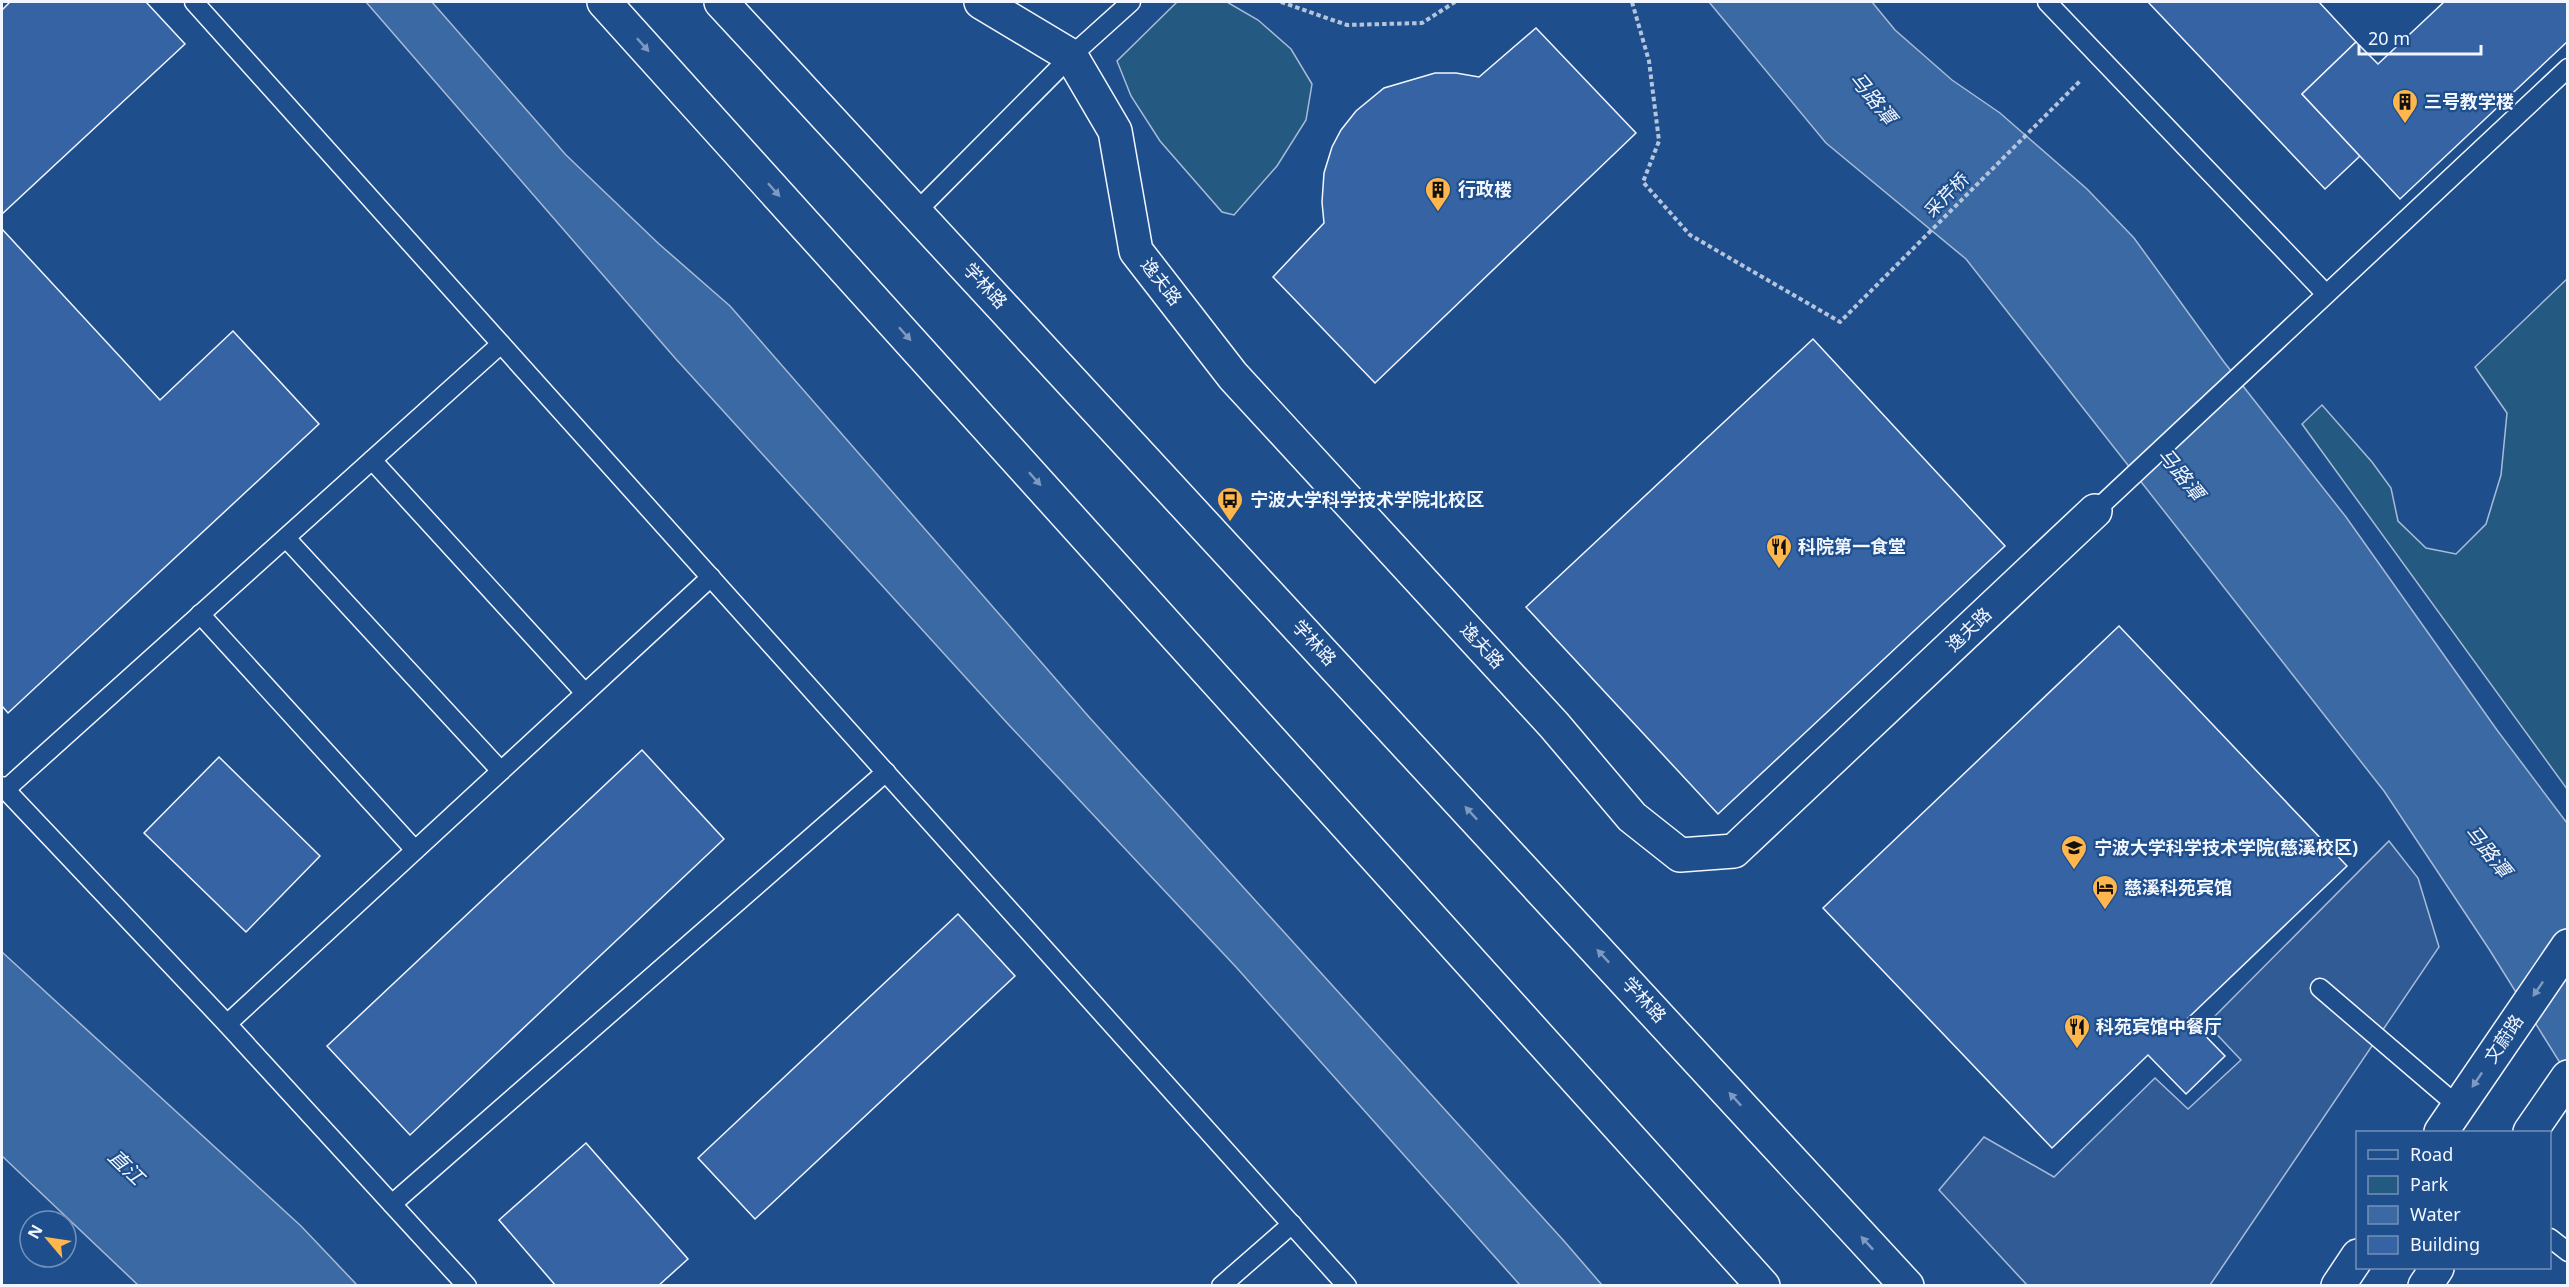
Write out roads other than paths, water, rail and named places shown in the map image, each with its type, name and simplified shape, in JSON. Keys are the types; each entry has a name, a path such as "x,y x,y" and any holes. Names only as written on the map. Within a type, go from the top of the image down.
{"main road":[{"path":"604,2 1763,1286"},
{"name":"学林路","path":"721,2 1907,1286"},
{"name":"逸夫路","path":"981,2 1071,56 1115,131 1136,251 1233,376 1554,725 1632,817 1680,855 1734,851 2096,511"},
{"name":"文蔚路","path":"2450,1120 2568,946"},
{"path":"2531,1131 2563,1084"},
{"path":"2338,1286 2356,1259"},
{"path":"2425,1286 2436,1269"}],"lane":[{"path":"194,2 1347,1286"},
{"path":"916,212 1071,56 1131,2"},
{"path":"2047,2 2326,294"},
{"path":"2096,511 2568,68"},
{"path":"467,1286 227,1024 3,788 501,344"},
{"path":"372,460 585,693"},
{"path":"286,538 501,771"},
{"path":"227,1024 711,577"},
{"path":"200,614 415,850"},
{"path":"392,1204 886,772"},
{"path":"2320,988 2450,1120"},
{"path":"1221,1286 1292,1224"},
{"path":"2551,1239 2568,1252"}],"water":[{"path":"366,2 432,2 566,155 659,244 730,306 1089,717 1602,1285 1520,1285 1236,967 1008,724 675,358"},
{"name":"马路潭","path":"1709,2 1872,2 1895,30 1952,80 2000,113 2087,189 2134,238 2224,362 2346,517 2497,730 2567,823 2567,1074 2489,949 2384,791 1966,259 1826,143"},
{"name":"直江","path":"2,952 301,1226 357,1285 138,1285 78,1228 78,1209 58,1209 2,1156"}],"place":[{"name":"三号教学楼","path":"2405,125"},
{"name":"行政楼","path":"1438,213"},
{"name":"宁波大学科学技术学院北校区","path":"1230,523"},
{"name":"科院第一食堂","path":"1779,570"},
{"name":"宁波大学科学技术学院(慈溪校区)","path":"2074,871"},
{"name":"慈溪科苑宾馆","path":"2105,911"},
{"name":"科苑宾馆中餐厅","path":"2077,1050"}]}
